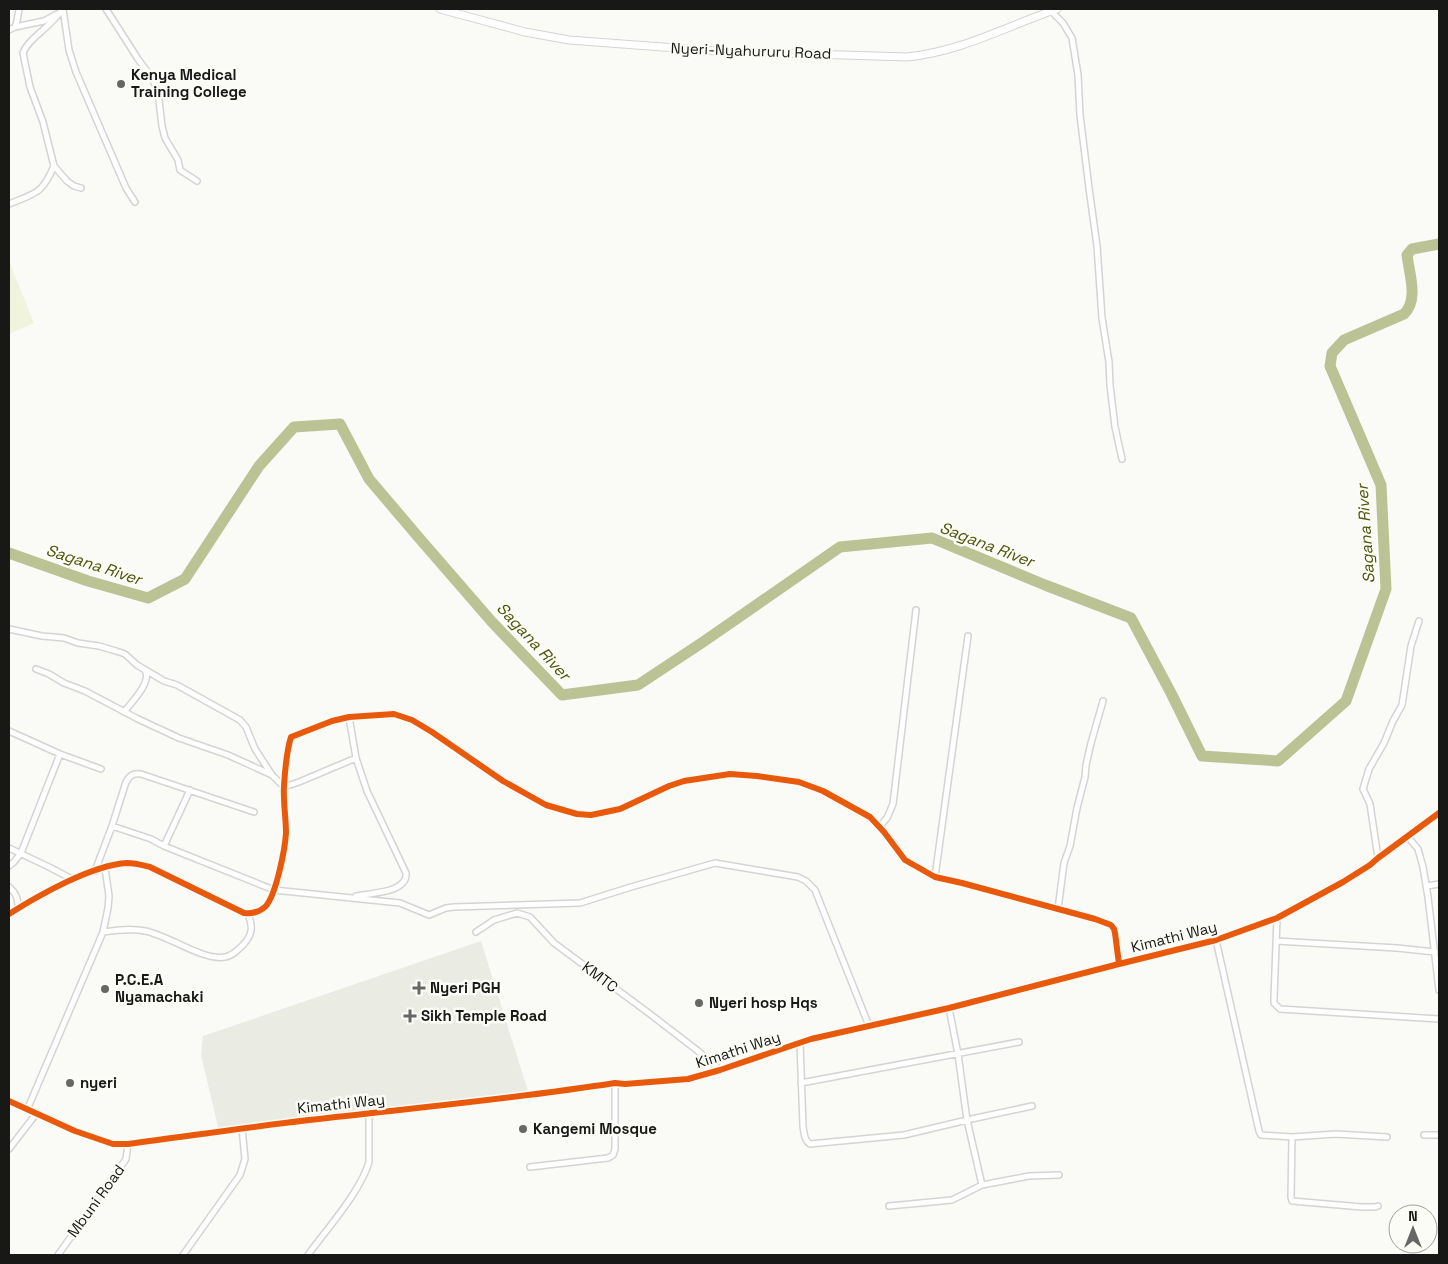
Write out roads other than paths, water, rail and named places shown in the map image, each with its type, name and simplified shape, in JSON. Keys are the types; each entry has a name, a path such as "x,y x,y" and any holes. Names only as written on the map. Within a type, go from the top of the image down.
{"main road":[{"name":"Nyeri-Nyahururu Road","path":"440,9 525,32 569,40 716,51 907,57 938,53 1054,10"}],"street":[{"path":"15,27 18,21 19,9"},
{"path":"106,9 152,78 158,92 165,138 178,160 180,170 197,180"},
{"path":"9,30 44,21 61,10"},
{"path":"61,10 53,22 27,46 23,53 30,86 43,122 54,166 67,181 81,188"},
{"path":"61,10 69,50 76,72 126,188 135,202"},
{"path":"1054,10 1072,38 1078,74 1080,115 1097,246 1102,318 1109,362 1115,427 1122,459"},
{"path":"9,204 41,190 54,166"},
{"path":"879,827 888,818 894,804 916,610"},
{"path":"1378,858 1370,804 1363,788 1369,770 1402,705 1411,646 1419,621"},
{"path":"9,629 42,636 64,638 125,654 164,681 177,685 240,720 246,727 255,749 272,775 284,787"},
{"path":"935,878 968,636"},
{"path":"124,712 146,681 148,674 144,668"},
{"path":"36,669 92,694 124,712 179,738 272,775"},
{"path":"1058,909 1064,863 1070,846 1086,765 1103,700"},
{"path":"9,914 72,879 118,864 129,863 150,867 235,910 248,914 260,911 267,905 274,890 283,853 286,833 284,787 287,750 291,737 332,721 349,717 394,714 404,717 432,732 503,781 546,805 578,814 591,815 620,809 676,783 730,774 787,780 811,786 870,817 906,860 935,878 962,883 1111,925 1115,933 1119,964"},
{"path":"348,897 392,889 400,886 407,878 367,791 356,758 349,717"},
{"path":"9,732 101,769"},
{"path":"9,866 21,853 60,754"},
{"path":"284,787 356,758"},
{"path":"95,871 126,782 129,776 134,773 254,812"},
{"path":"164,846 190,790"},
{"name":"Kimathi Way","path":"9,1101 75,1131 113,1144 128,1144 242,1128 473,1103 615,1082 625,1084 688,1080 811,1039 949,1008 1216,940 1277,918 1343,882 1370,865 1439,813"},
{"path":"112,826 151,839 274,890 400,903 429,914 454,907 580,903 715,863 798,877 806,881 815,890 869,1026"},
{"path":"1408,837 1418,849 1424,867 1439,990"},
{"path":"9,848 72,879"},
{"path":"27,1110 103,932 109,896 105,868"},
{"path":"1427,886 1439,884"},
{"path":"9,887 17,897 18,908"},
{"name":"KMTC","path":"476,932 494,920 517,913 530,917 554,943 650,1014 720,1070"},
{"path":"103,932 144,931 179,943 200,953 225,957 233,954 248,940 252,929 248,914"},
{"path":"1277,918 1274,1003 1280,1009 1439,1019"},
{"path":"1216,940 1258,1131 1261,1135 1292,1137 1336,1134 1387,1137"},
{"path":"1276,941 1435,952"},
{"path":"949,1008 958,1054 967,1120 982,1184"},
{"path":"801,1083 1019,1042"},
{"path":"800,1043 804,1137 810,1144 904,1135 1032,1106"},
{"path":"530,1167 608,1158 613,1155 615,1149 615,1082"},
{"path":"9,1150 36,1114"},
{"path":"308,1255 350,1198 367,1170 369,1162 369,1114"},
{"path":"183,1255 240,1175 245,1159 242,1128"},
{"path":"1424,1135 1439,1135"},
{"path":"1292,1137 1290,1197 1292,1201 1362,1207 1378,1206"},
{"name":"Mbuni Road","path":"58,1255 126,1159 128,1144"},
{"path":"889,1206 952,1200 982,1184 1029,1176 1059,1175"}],"waterway":[{"name":"Sagana River","path":"9,553 88,581 148,598 185,579 259,466 294,427 340,424 369,479 492,622 562,695 638,685 840,547 932,538 1131,618 1202,756 1278,761 1346,701 1386,589 1381,485 1330,366 1332,353 1344,340 1404,314 1409,308 1412,294 1407,255 1412,249 1439,244"}],"place":[{"name":"Kenya Medical Training College","path":"121,84"},
{"name":"Nyeri PGH","path":"419,988"},
{"name":"P.C.E.A Nyamachaki","path":"105,989"},
{"name":"Nyeri hosp Hqs","path":"699,1003"},
{"name":"Sikh Temple Road","path":"410,1016"},
{"name":"nyeri","path":"70,1083"},
{"name":"Kangemi Mosque","path":"523,1129"}]}
